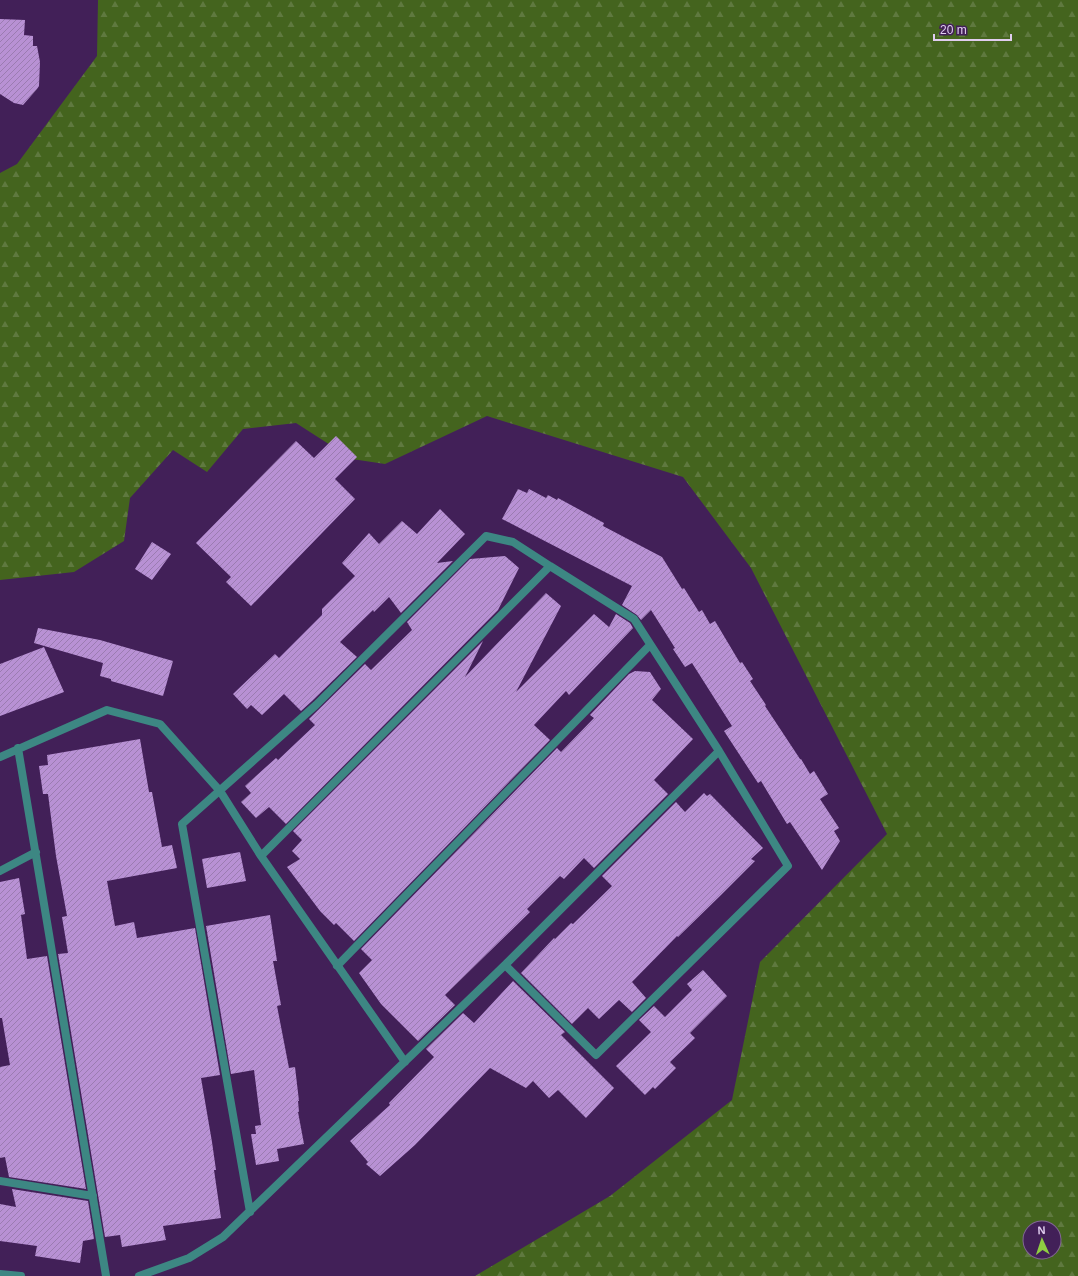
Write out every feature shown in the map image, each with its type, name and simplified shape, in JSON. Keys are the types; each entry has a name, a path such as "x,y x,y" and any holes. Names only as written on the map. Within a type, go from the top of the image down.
{"street":[{"path":"250,1212 182,824 316,705 486,536 513,542 634,619 719,751 788,866 596,1056 505,965"},
{"path":"261,856 550,566"},
{"path":"336,966 650,645"},
{"path":"0,756 107,710 160,724 220,791 261,856 336,966 405,1062"},
{"path":"18,748 106,1276"},
{"path":"139,1276 189,1258 223,1237 505,965 719,751"},
{"path":"0,871 36,852"},
{"path":"0,1181 93,1196"},
{"path":"0,1274 21,1276"}],"green space":[{"path":"98,0 1078,0 1078,1276 475,1276 610,1196 732,1100 760,962 887,834 751,568 683,477 487,416 385,464 352,459 296,423 243,429 207,472 173,450 130,498 124,541 74,572 0,580 0,173 17,164 97,56"}],"building":[{"path":"0,19 25,20 24,35 33,36 33,46 37,46 40,62 39,86 23,105 14,103 0,94"},
{"path":"336,436 357,457 335,479 355,499 251,606 226,582 231,577 196,543 296,441 314,458"},
{"path":"518,489 527,493 529,489 546,498 548,495 557,500 558,498 604,523 603,526 662,557 682,589 684,588 699,612 702,610 710,624 715,621 740,663 742,662 753,679 750,681 766,705 765,706 810,774 814,771 828,794 820,799 839,828 834,831 840,841 822,870 790,822 787,824 761,781 758,783 724,731 732,726 692,663 685,667 651,610 641,620 637,615 622,605 632,586 502,519"},
{"path":"440,509 465,534 437,563 453,561 401,613 389,597 374,612 373,610 340,642 357,657 301,711 284,694 262,715 251,705 247,709 233,694 275,654 279,658 322,615 322,609 355,576 342,563 369,533 379,544 402,521 417,534"},
{"path":"152,542 171,554 152,580 135,569"},
{"path":"505,556 519,568 498,610 286,824 269,807 256,818 241,802 251,793 245,786 276,758 278,760 315,725 309,719 365,664 371,670 412,630 407,622 470,559"},
{"path":"546,593 561,606 516,692 594,614 609,627 616,614 630,623 633,628 569,695 566,691 534,725 550,740 354,941 336,923 334,925 320,911 287,867 300,859 292,851 302,840 293,831 483,641 465,677"},
{"path":"38,628 100,640 173,661 163,696 111,681 111,679 100,676 103,663 34,643"},
{"path":"44,647 64,692 0,716 0,664"},
{"path":"635,671 650,672 661,689 652,700 693,739 654,780 668,794 594,868 584,858 564,879 560,876 527,909 530,912 445,995 455,1005 418,1041 381,1004 359,973 372,960 361,949 557,748 561,752 594,718 590,715 629,674"},
{"path":"140,739 149,792 152,792 162,847 172,845 177,868 107,881 115,926 134,922 137,938 195,928 220,1075 201,1078 216,1170 214,1170 221,1218 163,1226 166,1240 122,1247 120,1235 105,1237 58,954 68,953 62,917 67,916 56,856 48,794 43,794 39,766 48,765 47,755"},
{"path":"704,793 707,796 710,794 763,848 751,859 755,861 678,937 677,936 632,982 646,998 632,1012 619,1000 599,1019 588,1008 572,1024 521,973 554,938 555,939 571,923 573,924 612,886 602,876 676,802 685,812"},
{"path":"240,852 246,881 207,888 202,859"},
{"path":"19,878 25,914 21,915 27,959 47,956 86,1189 9,1177 5,1157 0,1158 0,1067 10,1065 2,1018 0,1018 0,882"},
{"path":"270,915 277,961 273,961 281,1005 277,1006 289,1068 295,1067 299,1101 298,1112 304,1144 277,1149 279,1161 256,1165 251,1134 256,1134 255,1126 261,1125 254,1070 231,1074 206,926"},
{"path":"703,970 727,996 690,1033 695,1038 670,1062 676,1068 655,1089 653,1087 645,1095 616,1066 651,1032 639,1020 654,1006 665,1017 692,990 687,984"},
{"path":"513,981 565,1032 561,1035 614,1088 586,1118 558,1090 549,1098 533,1081 526,1088 490,1068 415,1145 380,1176 366,1164 368,1162 350,1141 390,1105 389,1103 434,1057 426,1049 463,1013 474,1023"},
{"path":"12,1189 88,1201 94,1239 83,1241 80,1263 35,1256 37,1246 0,1241 0,1204 16,1207"}]}
